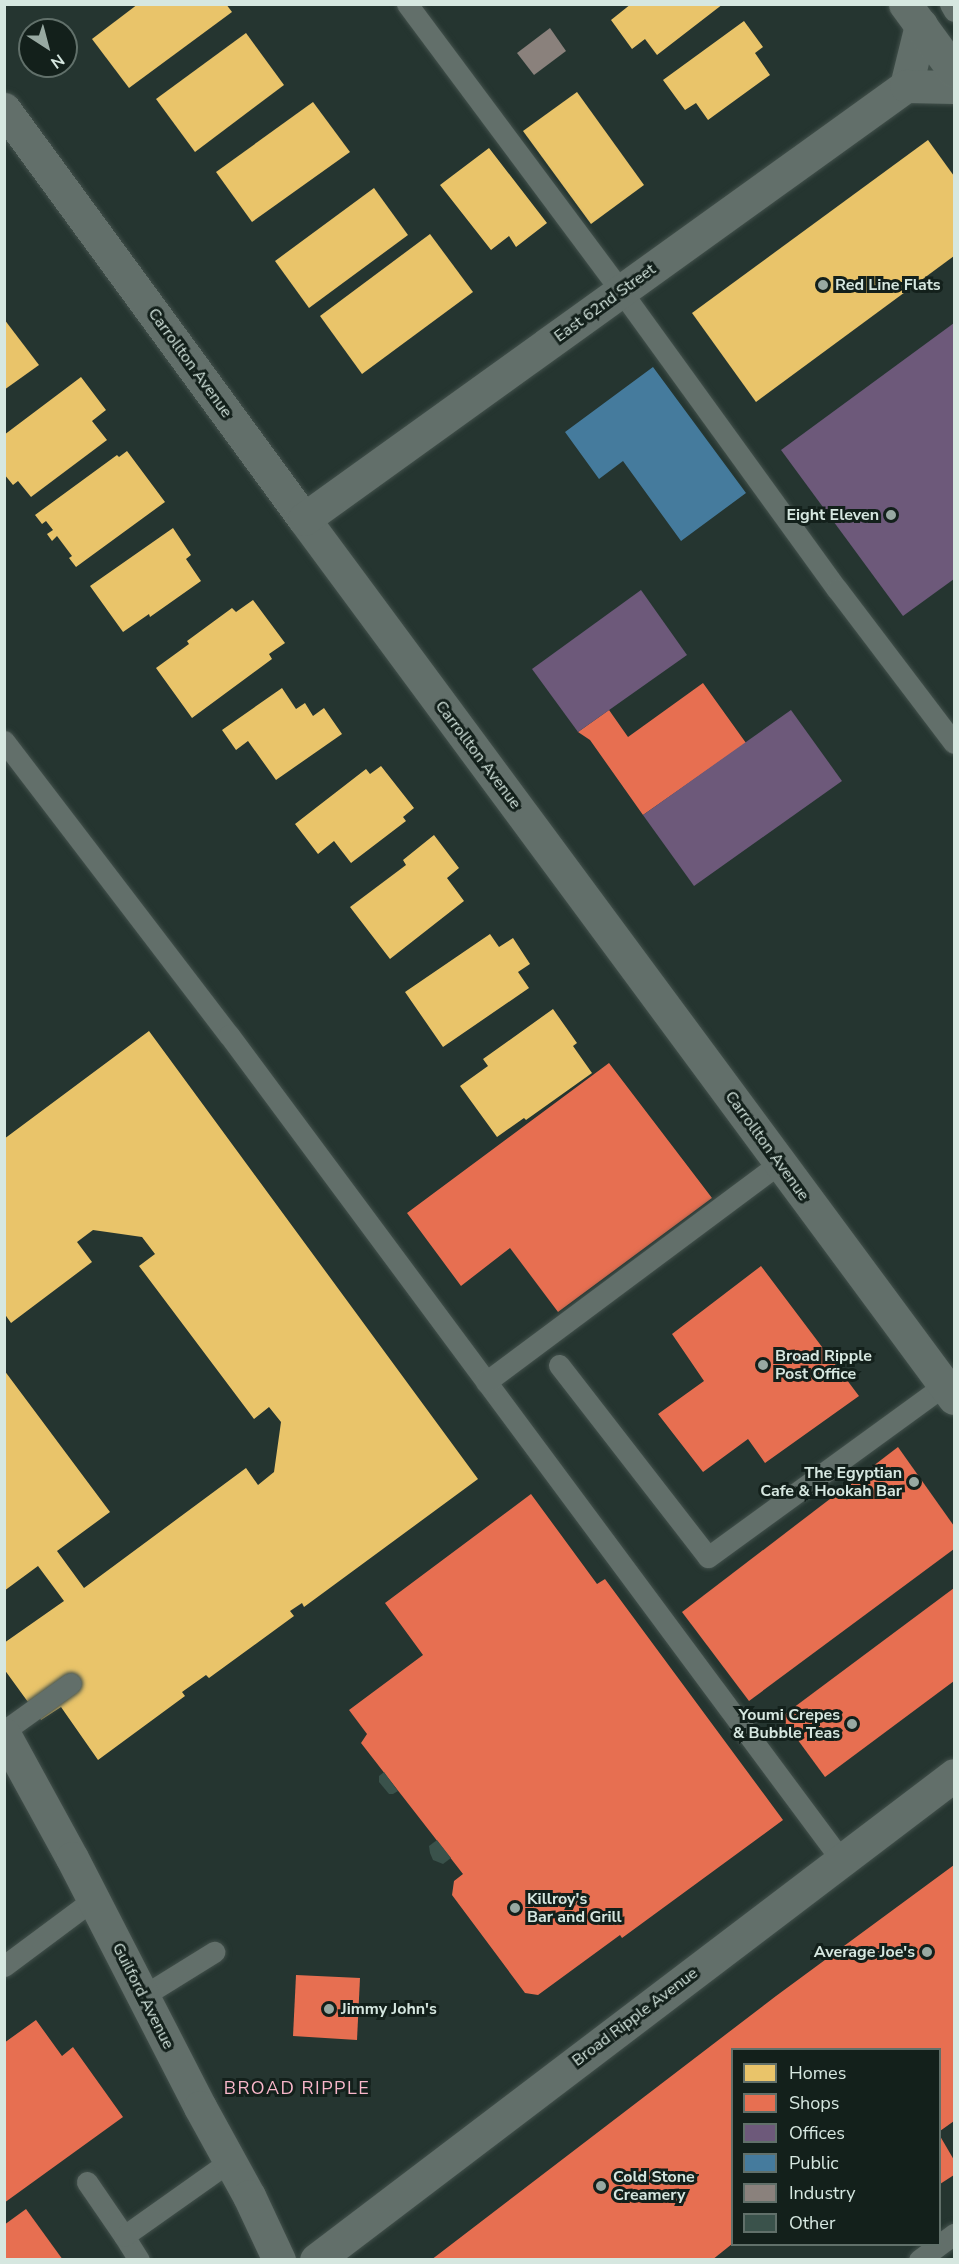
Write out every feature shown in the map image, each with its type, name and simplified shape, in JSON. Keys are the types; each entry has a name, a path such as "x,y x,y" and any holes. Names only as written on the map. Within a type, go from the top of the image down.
{"street":[{"path":"913,15 954,71"},
{"path":"913,15 906,86 954,87"},
{"name":"East 62nd Street","path":"303,519 906,86"},
{"name":"Carrollton Avenue","path":"4,109 303,519 950,1392"},
{"name":"Guilford Avenue","path":"4,1732 94,1899 279,2259"},
{"name":"Broad Ripple Avenue","path":"316,2259 954,1775"}],"lane":[{"path":"408,4 621,291 837,589 954,743"},
{"path":"950,4 954,11"},
{"path":"4,741 229,1035 842,1861"},
{"path":"486,1382 780,1163"},
{"path":"559,1365 708,1557 950,1392"},
{"path":"4,1732 71,1683"},
{"path":"4,1966 94,1899"},
{"path":"143,1996 214,1952"},
{"path":"124,2236 230,2161"},
{"path":"87,2182 139,2259"},
{"path":"941,2243 954,2234"},
{"path":"919,2259 937,2246"}],"building: Homes":[{"path":"138,4 226,4 232,12 129,88 92,39"},
{"path":"631,4 723,4 657,55 645,39 632,49 611,20"},
{"path":"744,21 763,47 755,53 770,75 708,120 696,103 685,110 663,80"},
{"path":"246,33 284,85 195,152 156,99"},
{"path":"577,92 644,185 591,224 523,131"},
{"path":"313,102 350,152 252,222 216,172"},
{"name":"Red Line Flats","path":"928,140 954,176 954,256 756,402 692,313"},
{"path":"489,148 547,223 516,247 509,236 491,250 440,185"},
{"path":"374,188 408,235 309,308 275,261"},
{"path":"430,234 473,292 362,374 320,316"},
{"path":"4,319 39,365 4,390"},
{"path":"81,377 106,410 92,421 107,440 31,497 18,481 13,485 4,474 4,435"},
{"path":"127,451 165,502 76,567 69,558 72,556 57,536 52,541 47,534 53,530 46,521 42,524 35,515 117,455 119,457"},
{"path":"173,528 191,555 186,559 201,581 150,617 149,614 123,632 90,586"},
{"path":"253,600 285,643 269,654 272,659 192,718 156,668 189,644 187,641 232,608 236,612"},
{"path":"282,688 296,709 305,703 313,716 324,708 342,734 276,780 248,741 236,750 222,730"},
{"path":"381,766 414,808 403,817 406,821 351,863 334,841 318,854 295,824 366,769 370,774"},
{"path":"434,835 459,868 447,878 464,901 390,959 350,907 406,865 403,860"},
{"path":"490,934 499,947 513,938 530,964 518,972 529,988 443,1047 405,992"},
{"path":"553,1009 577,1043 573,1046 592,1073 526,1120 524,1118 497,1137 460,1086 488,1066 483,1059"},
{"path":"149,1031 478,1479 304,1607 302,1603 290,1611 294,1616 209,1678 206,1675 182,1692 185,1696 98,1760 61,1707 41,1720 4,1669 4,1643 64,1601 38,1566 4,1591 4,1370 110,1512 57,1551 84,1588 246,1468 258,1485 274,1472 281,1422 269,1407 254,1419 139,1266 155,1254 142,1237 93,1230 77,1242 92,1262 11,1323 4,1313 4,1139"}],"building: Shops":[{"path":"703,683 746,743 643,815 590,740 578,732 609,710 628,737"},
{"path":"609,1063 712,1198 558,1312 510,1248 461,1286 407,1213"},
{"path":"761,1266 859,1396 765,1463 748,1439 703,1472 658,1414 704,1381 672,1334"},
{"path":"898,1447 954,1526 954,1549 749,1701 682,1612"},
{"path":"531,1494 597,1584 605,1579 783,1820 622,1938 620,1935 538,1995 525,1993 452,1895 454,1881 463,1874 361,1743 367,1734 349,1710 423,1655 385,1603"},
{"path":"954,1588 954,1681 825,1777 781,1717"},
{"path":"954,1865 954,2121 941,2130 941,2048 731,2048 731,2245 712,2260 431,2260 776,1996"},
{"path":"296,1975 360,1978 357,2040 293,2036"},
{"path":"36,2020 62,2056 73,2047 123,2117 4,2203 4,2043"},
{"path":"941,2138 954,2160 954,2175 941,2183"},
{"path":"26,2209 63,2260 4,2260 4,2225"}],"building: Offices":[{"name":"Eight Eleven","path":"954,323 954,579 903,616 781,450"},
{"path":"641,590 687,655 578,732 532,669"},
{"path":"791,710 842,781 694,886 643,815"}],"building: Public":[{"path":"653,367 746,493 681,541 623,461 599,479 565,432"}],"building: Industry":[{"path":"550,28 566,51 534,75 517,53"}],"building: Other":[{"path":"384,1772 398,1791 393,1794 389,1794 379,1782 379,1776"},
{"path":"437,1840 451,1858 443,1864 433,1860 430,1853 429,1846"}],"place":[{"name":"Red Line Flats","path":"823,285"},
{"name":"Eight Eleven","path":"891,515"},
{"name":"Broad Ripple Post Office","path":"763,1365"},
{"name":"The Egyptian Cafe & Hookah Bar","path":"914,1482"},
{"name":"Youmi Crepes & Bubble Teas","path":"852,1724"},
{"name":"Killroy's Bar and Grill","path":"515,1908"},
{"name":"Average Joe's","path":"927,1952"},
{"name":"Jimmy John's","path":"329,2009"},
{"name":"Cold Stone Creamery","path":"601,2186"}],"district":[{"name":"BROAD RIPPLE","path":"297,2088"}]}
